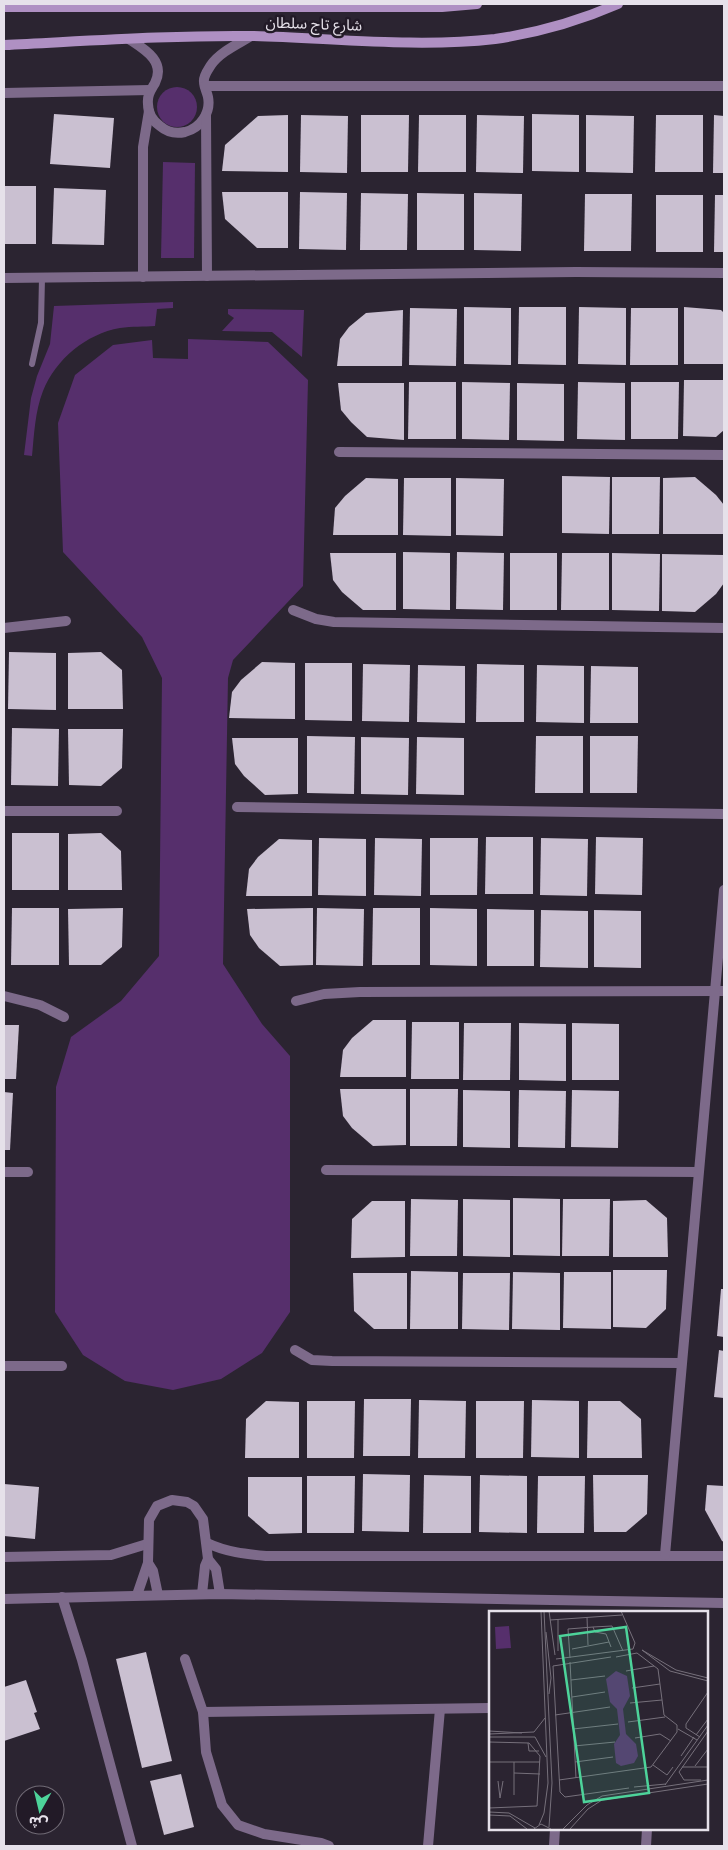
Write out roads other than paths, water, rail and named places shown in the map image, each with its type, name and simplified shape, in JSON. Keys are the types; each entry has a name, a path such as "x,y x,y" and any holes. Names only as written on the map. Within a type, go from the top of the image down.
{"main road":[{"name":"شارع تاج سلطان","path":"4,7 432,7 477,4"},
{"name":"شارع تاج سلطان","path":"4,45 251,36 423,42 494,39 551,27 618,4"}],"street":[{"path":"207,276 206,115 209,104 204,82 205,75 213,62 221,55 251,36"},
{"path":"129,39 152,55 158,66 157,79 148,97 149,111 143,147 143,277"},
{"path":"205,86 724,86"},
{"path":"4,93 150,90"},
{"path":"149,111 157,124 163,129 179,133 195,128 206,115"},
{"path":"4,278 576,272 724,273"},
{"path":"339,452 724,455"},
{"path":"294,610 316,619 334,622 724,628"},
{"path":"4,628 66,620"},
{"path":"237,806 724,814"},
{"path":"4,811 117,811"},
{"path":"665,1555 698,1172 720,991 724,890"},
{"path":"296,1001 324,994 360,992 720,991"},
{"path":"4,996 40,1005 64,1017"},
{"path":"326,1170 698,1172"},
{"path":"4,1172 28,1172"},
{"path":"295,1350 312,1360 332,1362 681,1363"},
{"path":"4,1366 62,1366"},
{"path":"137,1595 148,1563 149,1520 157,1506 172,1500 188,1502 200,1512 203,1519 208,1559 205,1566 202,1594"},
{"path":"207,1543 221,1549 266,1556 724,1556"},
{"path":"4,1557 111,1555 147,1544"},
{"path":"208,1559 216,1569 220,1594"},
{"path":"148,1563 153,1571 158,1595"},
{"path":"4,1599 220,1594 661,1607 724,1603"},
{"path":"62,1597 82,1660 132,1846"},
{"path":"185,1659 203,1712 206,1752 222,1805 238,1825 264,1834 329,1846"},
{"path":"203,1712 489,1708"},
{"path":"428,1846 440,1709"},
{"path":"554,1846 555,1830"},
{"path":"646,1846 647,1830"}],"lane":[{"path":"32,364 41,323 42,278"}]}
